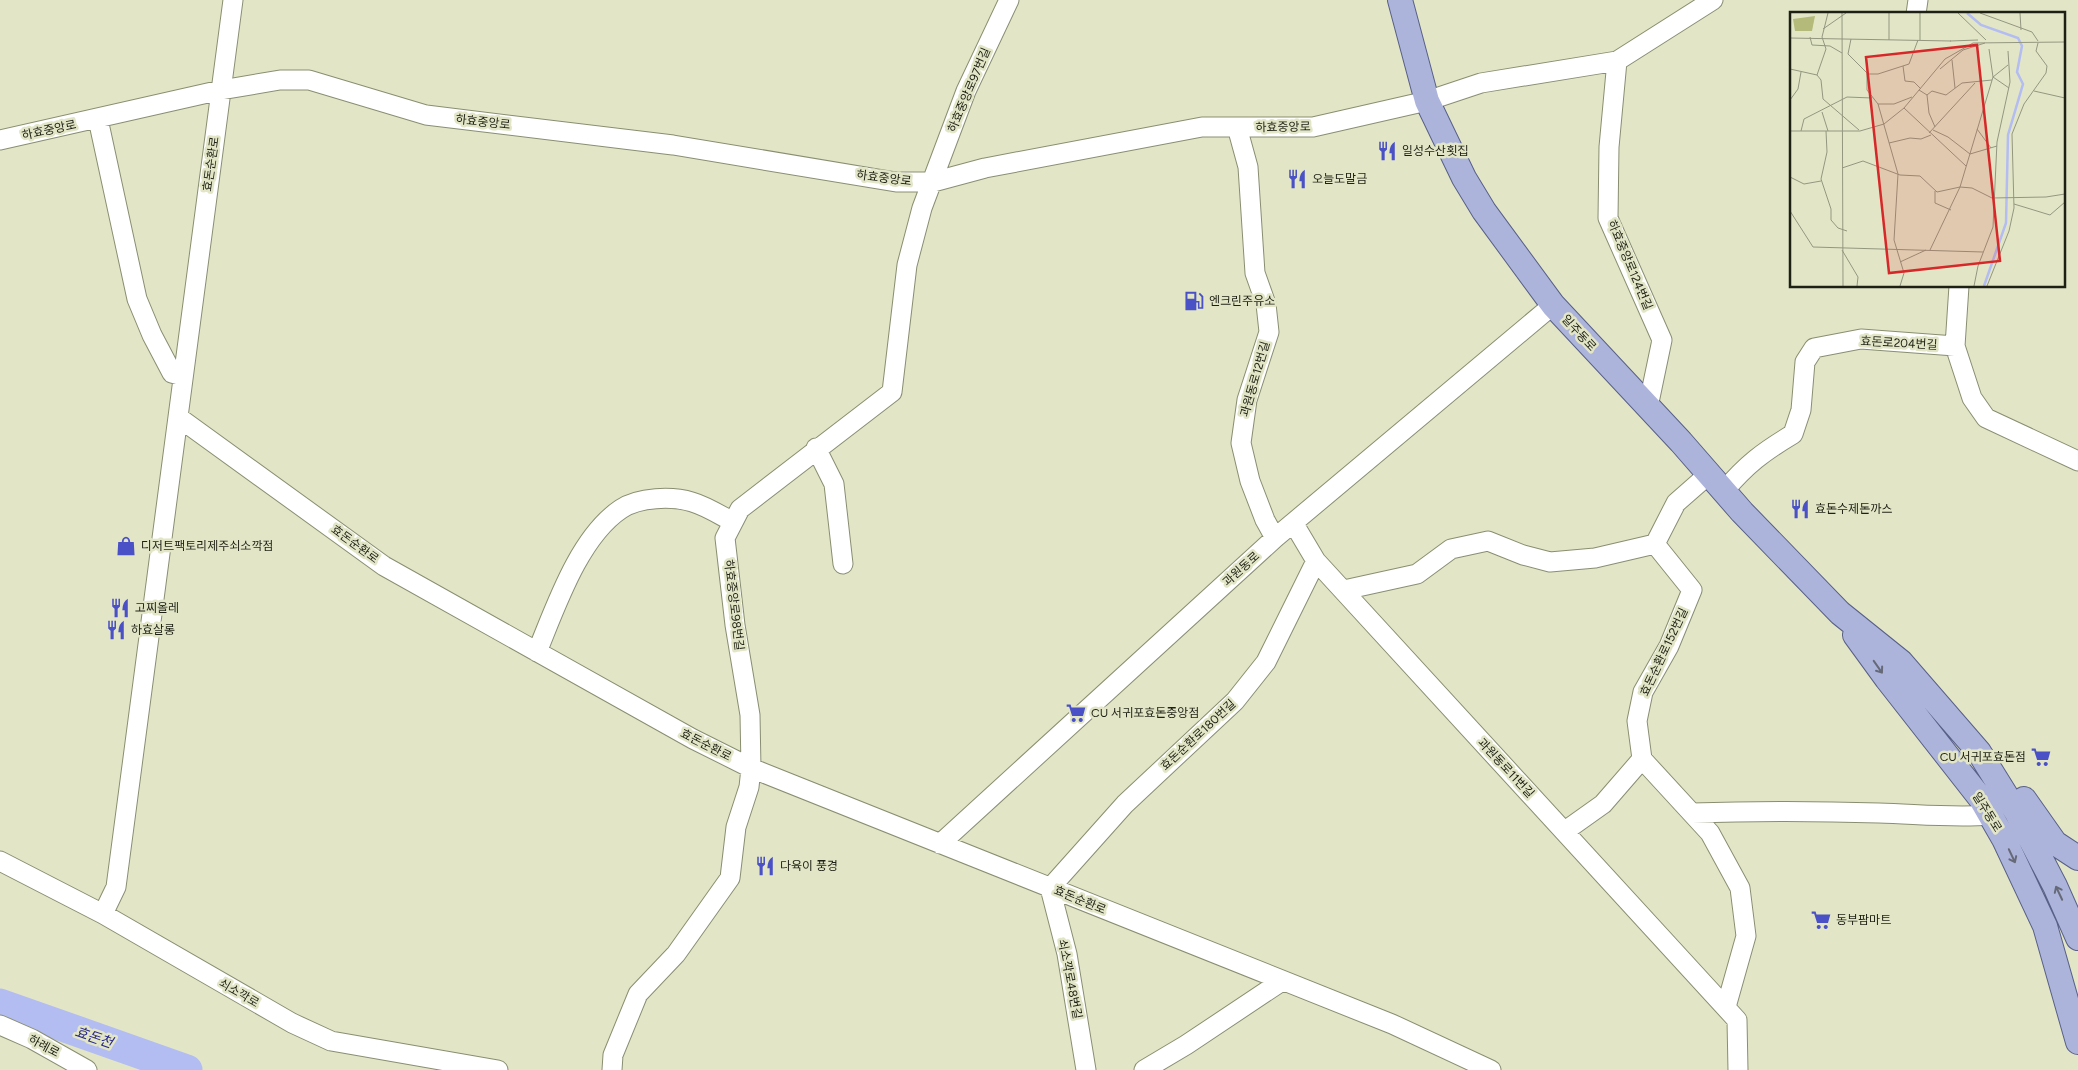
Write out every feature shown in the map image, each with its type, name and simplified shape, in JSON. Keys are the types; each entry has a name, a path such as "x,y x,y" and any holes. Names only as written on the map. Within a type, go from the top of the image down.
{"main road":[{"name":"일주동로","path":"1400,0 1427,101 1464,178 1484,210 1553,305 1742,512 1840,613 1902,662 1979,752 2017,813 2075,924"},
{"name":"일주동로","path":"1840,613 1887,679 1981,800 2004,840 2045,926 2078,1042"},
{"path":"1902,662 1952,702 1974,727 2055,843 2078,858"}],"street":[{"name":"효돈순환로","path":"103,914 116,887 233,0"},
{"name":"하효중앙로97번길","path":"933,182 966,92 1009,0"},
{"name":"하효중앙로","path":"0,140 221,90 280,80 308,80 426,115 664,144 896,182 933,182 985,168 1202,127 1313,127 1427,101 1481,83 1617,61 1684,8 1713,0"},
{"name":"하효중앙로124번길","path":"1617,61 1610,146 1608,218 1662,340 1648,407"},
{"path":"98,119 137,299 152,335 172,373 183,376"},
{"name":"과원동로12번길","path":"1237,127 1248,167 1255,273 1266,304 1269,332 1247,400 1241,443 1250,482 1265,520 1275,538"},
{"name":"하효중앙로98번길","path":"612,1070 613,1055 638,994 676,954 730,878 736,826 749,787 751,768 750,716 735,625 726,538 740,509 816,448 892,392 907,265 922,208 933,182"},
{"name":"효돈로204번길","path":"1960,288 1955,346 1972,398 1986,418 2078,461"},
{"name":"과원동로","path":"940,844 1275,538 1553,305"},
{"name":"효돈로204번길","path":"1716,482 1745,466 1763,452 1793,434 1801,410 1805,362 1814,348 1861,340 1955,346"},
{"name":"효돈순환로","path":"178,417 384,566 693,739 751,768 1392,1024 1491,1070"},
{"path":"816,448 834,484 843,564"},
{"path":"1344,590 1417,574 1451,549 1488,541 1523,555 1550,562 1595,558 1655,544 1676,503 1716,482"},
{"path":"537,652 564,586 588,545 604,524 622,508 645,500 676,498 693,502 733,522"},
{"name":"과원동로11번길","path":"1294,524 1316,561 1726,1007"},
{"name":"효돈순환로152번길","path":"1642,759 1636,721 1643,692 1669,646 1692,590 1655,544"},
{"name":"효돈순환로180번길","path":"1050,888 1125,804 1235,701 1266,662 1316,561"},
{"path":"1564,831 1602,804 1642,759 1710,833 1740,888 1746,936 1726,1007 1737,1020 1738,1070"},
{"path":"1692,813 1782,811 1959,817 1990,815"},
{"name":"쇠소깍로","path":"0,861 103,914 292,1023 331,1041 498,1070"},
{"name":"쇠소깍로48번길","path":"1050,888 1067,954 1086,1070"},
{"path":"2045,926 2075,924"},
{"path":"1144,1070 1186,1045 1282,981"},
{"name":"하례로","path":"0,1025 32,1039 87,1070"}],"waterway":[{"name":"효돈천","path":"0,1004 187,1070"}],"place":[{"name":"일성수산횟집","path":"1387,151"},
{"name":"오늘도말금","path":"1297,179"},
{"name":"엔크린주유소","path":"1194,301"},
{"name":"효돈수제돈까스","path":"1800,509"},
{"name":"디저트팩토리제주쇠소깍점","path":"126,546"},
{"name":"고찌올레","path":"120,608"},
{"name":"하효살롱","path":"116,630"},
{"name":"CU 서귀포효돈중앙점","path":"1076,713"},
{"name":"CU 서귀포효돈점","path":"2041,757"},
{"name":"다육이 풍경","path":"765,866"},
{"name":"동부팜마트","path":"1821,920"}]}
